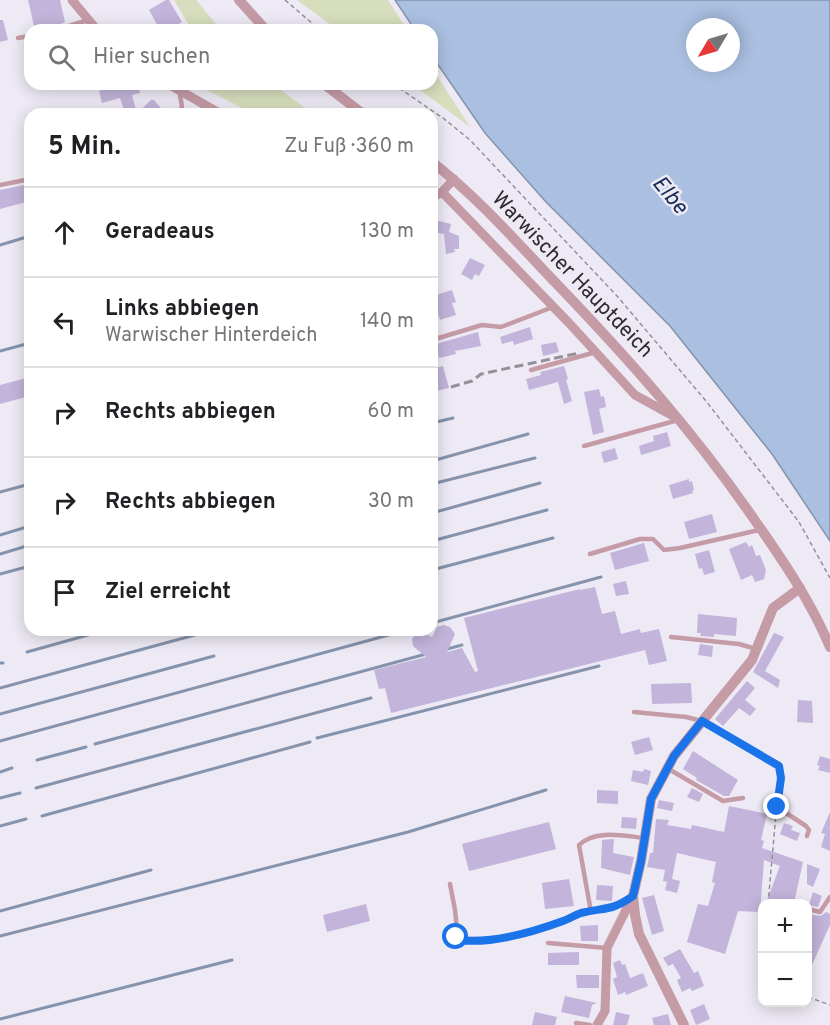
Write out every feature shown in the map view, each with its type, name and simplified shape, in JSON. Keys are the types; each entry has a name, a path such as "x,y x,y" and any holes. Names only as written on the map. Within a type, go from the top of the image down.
{"street":[{"path":"72,0 92,24"},
{"path":"239,0 261,24"},
{"path":"178,90 210,108"},
{"path":"332,90 355,108"},
{"name":"Warwischer Hauptdeich","path":"438,167 454,179 582,310 644,376 680,419 762,529 800,588 830,647"},
{"path":"438,194 454,179"},
{"name":"Warwischer Hauptdeich","path":"442,192 635,395 680,419"},
{"path":"597,1025 605,1011 607,948 633,896 651,799 674,756 752,660 773,608 800,588"},
{"path":"633,896 639,934 684,1025"}],"lane":[{"path":"75,24 88,20"},
{"path":"18,38 24,37"},
{"path":"178,90 182,108"},
{"path":"0,185 24,180"},
{"path":"438,338 482,325 501,327 541,314 553,307"},
{"path":"531,370 596,352"},
{"path":"584,446 680,419"},
{"path":"590,554 640,539 653,539 664,550 762,529"},
{"path":"671,637 739,644 756,649"},
{"path":"634,712 686,717 702,721 779,766 781,778 777,807 806,826 809,830 807,836"},
{"path":"668,768 723,801 743,798"},
{"path":"591,912 579,845 585,840 599,836 645,838"},
{"path":"450,884 458,940 474,942 515,934 562,922 580,914 619,906 633,896"},
{"path":"812,910 820,912 830,897"},
{"path":"548,943 607,948"},
{"path":"576,1024 590,1025"}],"path":[{"path":"285,0 313,24"},
{"path":"402,90 428,108"},
{"path":"438,115 470,140 617,296 706,401 799,522 830,578"},
{"path":"768,899 777,807"},
{"path":"812,999 830,1005"}],"green space":[{"path":"174,0 196,0 216,24 188,24"},
{"path":"297,0 388,0 403,24 330,24"},
{"path":"438,77 470,127 420,90 438,90"},
{"path":"207,90 281,90 305,108 242,108"}],"water":[{"name":"Elbe","path":"395,0 830,0 830,541 772,454 670,326 546,202 485,133 438,65 438,24 411,24"}],"building":[{"path":"28,0 60,0 65,22 34,24"},
{"path":"169,0 182,22 157,24 149,10"},
{"path":"0,20 3,20 8,40 0,42"},
{"path":"139,90 140,93 132,95 135,108 123,108 120,98 102,103 99,91"},
{"path":"154,100 161,108 142,108"},
{"path":"24,185 24,203 0,209 0,190"},
{"path":"438,221 451,224 449,232 459,236 459,249 446,254 444,234 438,233"},
{"path":"470,258 485,265 479,276 475,274 472,280 461,274"},
{"path":"452,290 456,302 452,303 456,315 440,320 438,294"},
{"path":"530,327 533,339 514,345 513,341 502,344 500,337"},
{"path":"478,332 481,346 455,351 456,354 439,358 438,343"},
{"path":"556,342 559,352 543,356 541,345"},
{"path":"443,366 449,388 438,391 438,367"},
{"path":"564,366 572,401 564,404 558,382 529,390 526,379 541,375 540,372"},
{"path":"24,379 24,398 0,404 0,385"},
{"path":"599,389 601,397 604,396 606,407 599,409 604,432 593,435 584,392"},
{"path":"667,432 671,446 641,455 639,446 654,441 653,436"},
{"path":"615,448 618,459 604,463 601,452"},
{"path":"689,479 689,482 692,481 693,493 673,499 669,485"},
{"path":"712,514 717,532 689,539 684,522"},
{"path":"746,542 749,547 752,545 756,556 760,555 766,570 764,579 755,582 752,575 741,580 729,549"},
{"path":"644,543 649,561 615,570 610,553"},
{"path":"709,550 715,572 704,575 702,568 699,569 695,554"},
{"path":"626,581 629,594 616,596 613,584"},
{"path":"595,587 602,614 615,611 621,634 640,629 641,633 659,629 667,661 649,665 645,650 391,713 385,688 379,689 374,670 426,657 413,646 412,639 414,636 438,636 438,627 444,625 450,627 455,634 447,652 462,648 475,672 478,671 464,618"},
{"path":"698,614 737,618 736,636 714,634 714,637 700,636 701,633 697,633"},
{"path":"774,633 784,637 765,671 780,680 778,688 753,672"},
{"path":"700,644 713,646 712,657 698,655"},
{"path":"747,681 755,688 745,700 756,709 750,716 739,708 723,726 715,719"},
{"path":"691,683 692,703 652,704 651,684"},
{"path":"798,700 812,701 813,723 797,722"},
{"path":"649,737 653,750 635,755 631,742"},
{"path":"693,751 738,780 729,796 724,796 696,780 697,778 683,769"},
{"path":"820,756 830,759 830,773 818,770"},
{"path":"644,769 651,771 648,785 631,781 633,770 643,772"},
{"path":"692,788 703,794 699,802 687,797"},
{"path":"597,790 618,791 618,804 597,803"},
{"path":"659,800 674,803 672,811 657,808"},
{"path":"729,806 767,814 761,840 764,841 762,848 803,862 795,899 768,899 780,866 764,860 758,912 738,911 725,954 687,942 698,904 708,906 715,883 712,882 716,862 677,853 672,879 680,881 677,893 665,890 667,882 663,881 665,870 647,867 650,853 653,853 656,819 669,820 667,825 691,829 692,825 724,832"},
{"path":"830,812 830,851 821,847 825,834 821,833"},
{"path":"622,817 637,818 636,829 621,828"},
{"path":"549,822 556,849 469,871 462,844"},
{"path":"784,823 793,826 791,830 800,833 797,841 780,834"},
{"path":"614,839 613,853 634,857 630,875 601,868 602,840"},
{"path":"807,864 820,869 813,887 807,884"},
{"path":"569,879 574,906 545,909 542,883"},
{"path":"597,885 613,886 612,901 596,900"},
{"path":"813,892 822,896 818,907 812,906"},
{"path":"654,895 664,931 652,935 642,898"},
{"path":"366,904 370,921 327,932 323,915"},
{"path":"826,912 830,914 830,925 812,965 812,915 821,916"},
{"path":"598,925 598,941 581,941 580,926"},
{"path":"680,949 694,973 698,971 704,986 682,992 677,980 681,978 673,964 668,966 663,958"},
{"path":"579,952 579,965 548,965 548,953"},
{"path":"620,960 622,965 625,964 630,978 643,973 648,986 626,995 625,992 618,995 613,979 617,977 613,963"},
{"path":"576,975 599,975 599,988 577,988"},
{"path":"565,996 597,1003 592,1005 589,1018 561,1012"},
{"path":"704,1004 710,1019 696,1025 690,1010"},
{"path":"535,1012 557,1017 555,1025 532,1025"},
{"path":"616,1012 630,1015 627,1025 613,1025"},
{"path":"668,1014 671,1025 654,1025 652,1018"}],"waterway":[{"path":"0,245 24,238"},
{"path":"0,351 24,345"},
{"path":"438,422 453,418"},
{"path":"438,459 528,434"},
{"path":"438,482 535,458"},
{"path":"438,511 540,483"},
{"path":"0,492 24,486"},
{"path":"438,539 547,510"},
{"path":"0,535 24,528"},
{"path":"438,568 553,538"},
{"path":"0,554 24,547"},
{"path":"0,574 24,568"},
{"path":"438,621 601,577"},
{"path":"27,652 84,636"},
{"path":"0,688 191,636"},
{"path":"0,741 385,636"},
{"path":"447,649 462,645"},
{"path":"95,744 426,654"},
{"path":"0,714 214,656"},
{"path":"317,738 599,666"},
{"path":"36,788 371,698"},
{"path":"42,816 310,742"},
{"path":"37,760 86,747"},
{"path":"0,772 12,768"},
{"path":"0,936 408,832 546,790"},
{"path":"0,798 20,793"},
{"path":"0,826 26,819"},
{"path":"0,911 151,870"},
{"path":"0,1019 232,960"}],"railway":[{"path":"451,387 472,381 481,374 579,353"}],"route":[{"path":"456,937 458,940 474,942 515,934 562,922 580,914 619,906 633,896 651,799 674,756 702,721 779,766 781,778 777,807"}]}
